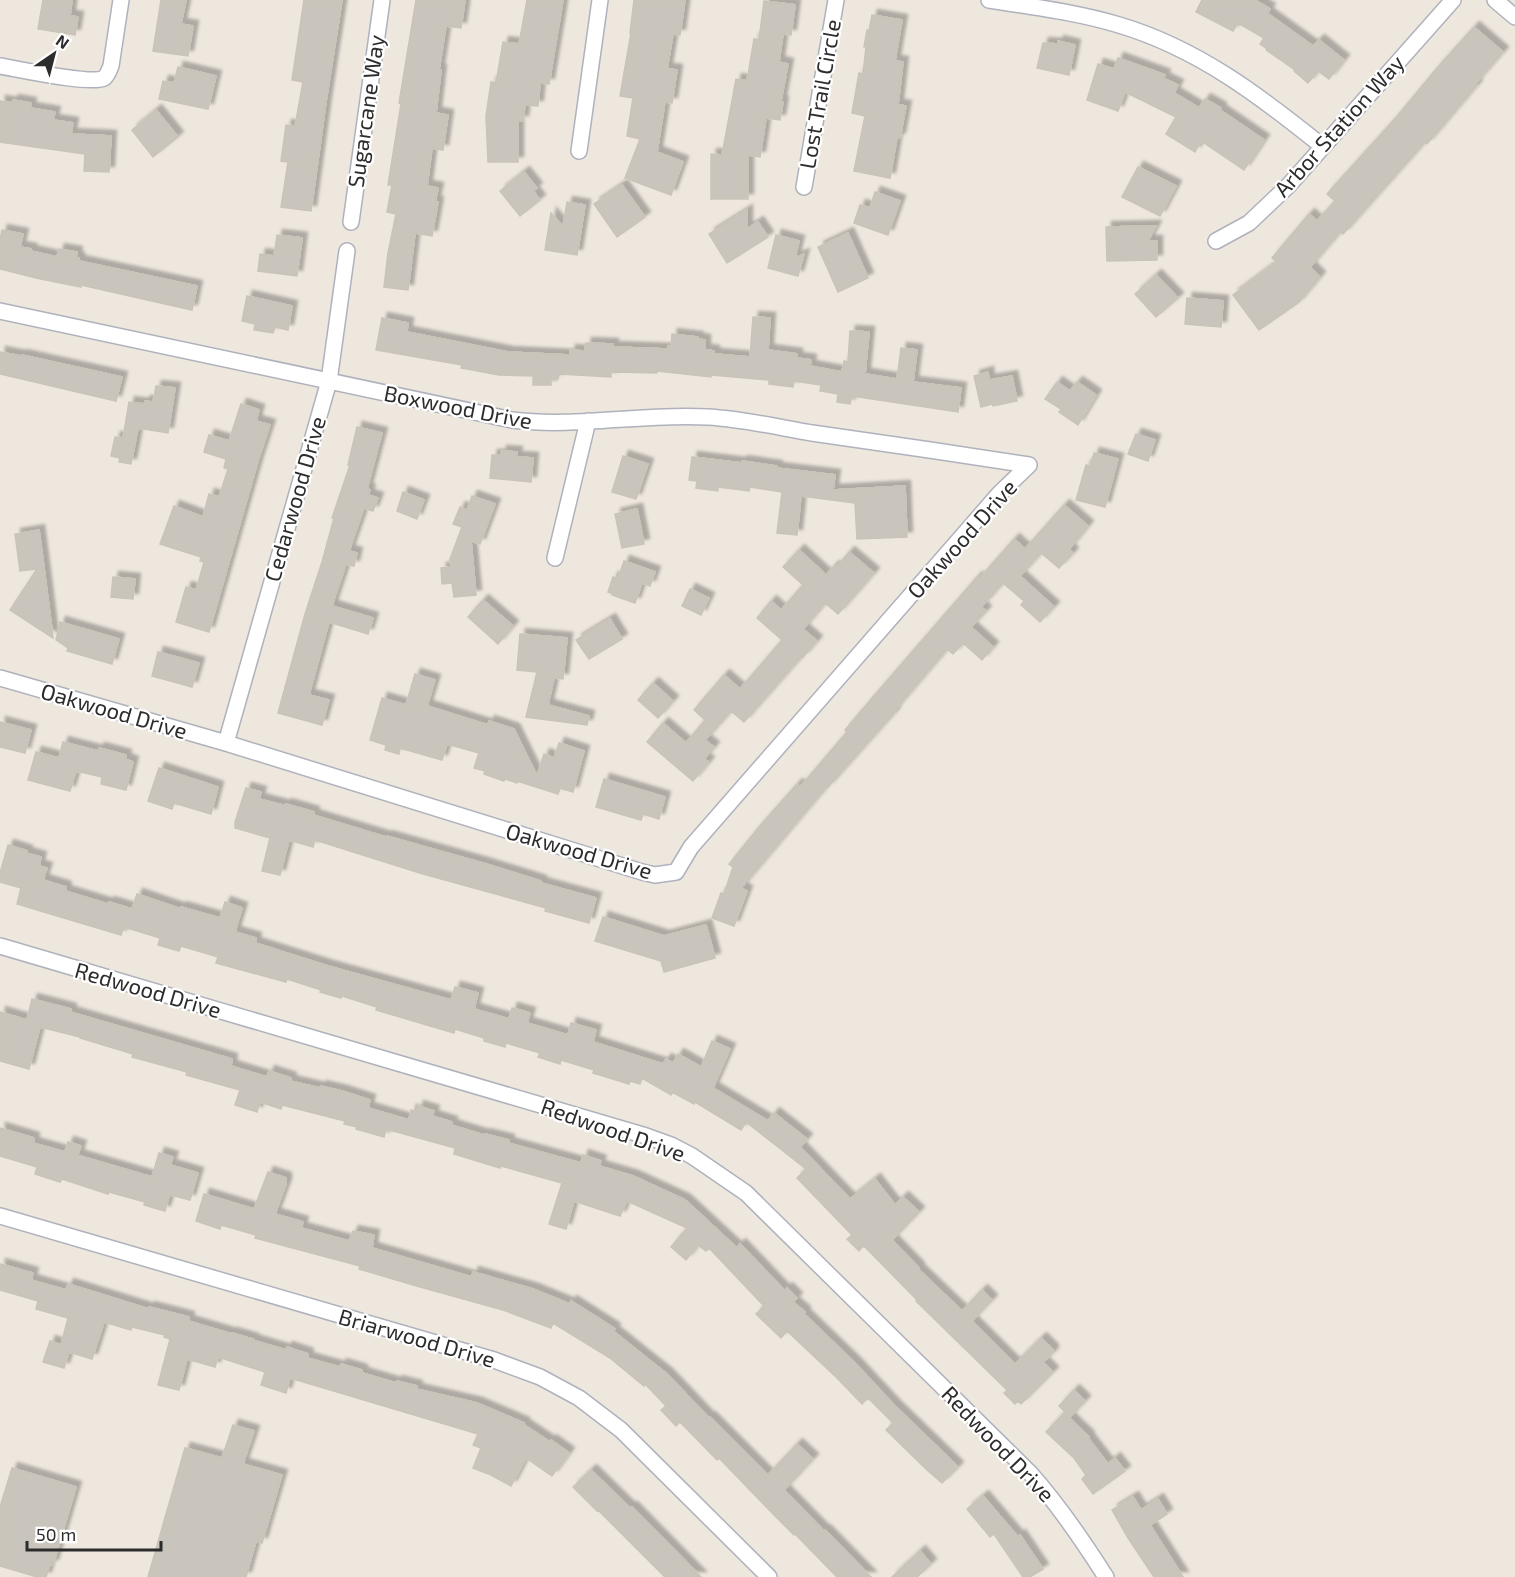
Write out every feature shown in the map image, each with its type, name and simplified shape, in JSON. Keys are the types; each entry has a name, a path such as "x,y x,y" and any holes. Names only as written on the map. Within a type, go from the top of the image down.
{"street":[{"path":"0,66 81,79 103,79 111,66 121,0"},
{"name":"Sugarcane Way","path":"351,222 382,0"},
{"path":"579,151 600,0"},
{"name":"Lost Trail Circle","path":"804,187 836,0"},
{"path":"988,0 1063,12 1119,25 1150,36 1207,63 1237,81 1322,146"},
{"name":"Arbor Station Way","path":"1216,241 1249,223 1289,185 1453,0"},
{"path":"1495,0 1515,17"},
{"name":"Cedarwood Drive","path":"226,743 329,381 347,251"},
{"name":"Boxwood Drive","path":"0,311 512,420 562,423 675,416 737,419 1029,465"},
{"path":"555,558 588,421"},
{"name":"Oakwood Drive","path":"0,678 226,743 642,872 655,875 675,872 691,847 999,494 1029,465"},
{"name":"Redwood Drive","path":"0,946 646,1136 692,1156 746,1193 1030,1473 1048,1493 1106,1577"},
{"name":"Briarwood Drive","path":"0,1216 494,1360 540,1377 579,1398 621,1430 770,1577"}],"building":[{"path":"43,0 72,0 70,16 78,17 75,35 38,29"},
{"path":"161,0 186,0 181,24 193,26 188,56 153,51"},
{"path":"304,0 342,0 311,211 281,207 288,162 281,161 286,125 295,126 303,82 292,80"},
{"path":"416,0 465,0 461,28 446,26 439,70 441,70 436,113 448,115 443,150 432,148 427,186 438,188 435,202 438,202 432,236 415,233 408,290 384,287 396,214 387,212 392,185 388,185"},
{"path":"527,0 563,0 549,84 540,83 538,106 525,105 523,121 518,120 518,162 488,162 486,116 491,82 496,83 503,42 519,44"},
{"path":"634,0 685,0 680,35 673,34 667,69 677,70 672,103 665,102 657,152 683,162 671,195 625,178 640,139 627,136 633,98 620,96"},
{"path":"1202,0 1255,0 1270,9 1267,13 1313,46 1319,40 1344,60 1329,79 1318,71 1308,83 1295,70 1260,44 1264,38 1238,23 1233,31 1196,12"},
{"path":"764,1 795,5 791,35 783,34 779,62 788,64 780,120 766,118 760,157 748,155 748,199 711,199 711,154 722,155 736,79 747,81 754,39 759,40"},
{"path":"872,15 902,20 895,61 903,62 898,105 906,106 900,138 897,137 890,178 854,171 865,116 852,113 859,73 863,74 866,47 864,47"},
{"path":"1474,27 1503,52 1427,144 1425,142 1343,234 1340,232 1310,267 1320,277 1298,303 1259,330 1233,295 1277,262 1272,258 1309,214 1317,221 1335,201 1327,194"},
{"path":"1058,41 1075,45 1069,75 1037,68 1043,43 1058,44"},
{"path":"1118,58 1165,75 1163,78 1178,85 1174,93 1199,108 1205,99 1264,140 1244,170 1201,141 1195,152 1166,134 1176,117 1125,92 1118,111 1087,100 1098,64 1114,69"},
{"path":"178,67 216,76 208,109 159,99 163,81 174,83"},
{"path":"13,100 31,103 30,108 55,112 53,120 73,123 71,134 111,136 109,172 84,171 85,154 0,142 0,101 12,103"},
{"path":"156,110 178,137 153,157 132,130"},
{"path":"1138,167 1176,186 1160,216 1122,197"},
{"path":"524,172 537,188 533,191 540,200 520,216 500,191"},
{"path":"622,185 645,217 617,237 594,204"},
{"path":"875,192 900,201 888,235 854,223 860,205 870,208"},
{"path":"567,202 585,205 577,255 545,250 551,213 563,227"},
{"path":"747,210 747,229 758,222 768,237 727,263 709,234"},
{"path":"1156,226 1148,241 1157,241 1157,260 1107,261 1106,227"},
{"path":"2,230 23,234 20,247 31,249 31,251 57,257 59,249 77,252 76,257 79,261 197,286 192,310 0,269"},
{"path":"848,233 868,278 838,292 818,247"},
{"path":"277,235 302,238 297,276 258,271 260,254 274,256"},
{"path":"776,235 799,241 795,258 804,254 798,276 768,268"},
{"path":"1156,275 1178,298 1156,317 1135,294"},
{"path":"247,296 292,306 288,330 275,327 273,333 254,330 255,324 242,321"},
{"path":"1187,298 1223,301 1221,327 1185,324"},
{"path":"753,317 770,318 768,350 797,354 797,358 811,360 810,366 842,372 844,361 848,362 850,331 869,332 865,374 897,379 901,348 917,350 913,382 961,388 958,412 852,396 850,404 837,402 838,394 820,391 821,385 794,381 793,387 769,384 769,380 657,371 657,373 611,372 611,377 559,374 558,379 551,379 551,385 533,385 533,376 499,375 461,368 462,365 376,350 382,318 408,323 407,332 508,352 570,355 570,350 585,351 586,343 613,344 613,347 668,349 668,346 671,346 672,334 705,340 705,350 714,351 714,354 750,357"},
{"path":"0,352 122,377 116,401 0,374"},
{"path":"988,372 989,380 1012,376 1017,401 981,407 974,376"},
{"path":"1057,382 1070,391 1077,382 1096,395 1078,425 1059,412 1061,409 1045,399"},
{"path":"156,386 175,388 168,433 138,428 131,464 119,462 120,458 111,456 115,437 123,438 129,402 144,404 145,401 153,402"},
{"path":"241,404 259,410 256,421 270,425 209,632 176,622 186,587 196,590 204,562 200,561 201,557 160,544 174,506 203,517 209,494 219,497 228,469 224,468 226,459 204,452 209,435 229,441"},
{"path":"357,427 382,433 367,489 370,490 368,495 378,498 373,511 364,508 349,551 357,553 354,566 346,564 332,606 373,618 368,634 329,622 309,695 329,700 322,725 278,713 322,562 334,518 332,518 350,465 348,465"},
{"path":"1136,434 1155,440 1148,461 1128,454"},
{"path":"501,451 517,452 516,457 533,458 531,482 490,478 492,455 501,455"},
{"path":"1094,453 1118,459 1105,507 1076,500 1086,465 1090,466"},
{"path":"623,456 648,464 636,499 612,492"},
{"path":"692,457 742,463 742,461 777,466 776,468 835,475 833,490 905,486 907,537 857,539 855,503 801,496 797,535 777,533 782,492 750,487 749,491 718,487 718,491 696,488 697,481 689,480"},
{"path":"403,492 424,500 417,519 397,511"},
{"path":"472,496 495,504 480,544 471,541 476,595 454,597 452,583 442,584 441,568 451,567 450,559 462,527 453,524 460,507 467,510"},
{"path":"1064,505 1088,526 1069,549 1073,553 1059,568 1041,553 1020,576 1054,607 1040,622 1021,605 1024,601 1003,583 981,607 986,611 971,627 993,647 982,660 963,643 953,654 947,649 741,888 747,891 734,926 712,918 721,893 724,894 733,867 729,864 759,827 797,784 800,787 847,732 845,730 977,577 979,579 1014,539 1025,549"},
{"path":"637,509 644,544 622,548 615,514"},
{"path":"39,530 53,638 10,610 37,569 20,571 15,534"},
{"path":"799,550 826,575 834,566 836,568 849,552 874,573 838,614 825,603 803,629 817,641 744,722 731,711 705,740 714,747 704,759 709,762 693,781 647,742 663,723 686,743 705,720 694,710 724,675 740,689 782,640 757,618 771,601 781,610 803,585 783,567"},
{"path":"624,561 655,572 650,586 642,583 635,603 608,592 613,577 618,579"},
{"path":"113,577 135,579 133,599 111,597"},
{"path":"690,589 709,598 701,615 682,606"},
{"path":"483,600 513,626 498,644 468,617"},
{"path":"610,619 622,639 589,659 576,640"},
{"path":"60,622 119,639 112,664 67,651 68,648 56,640"},
{"path":"520,634 567,638 563,679 554,678 548,705 589,716 587,725 526,717 537,672 517,670"},
{"path":"158,652 199,663 192,687 152,676"},
{"path":"415,674 435,680 427,706 488,725 489,721 514,729 537,776 544,754 554,758 559,743 584,751 573,792 560,788 558,794 517,781 517,783 505,779 504,781 484,774 485,771 474,768 479,753 447,744 442,760 400,748 399,754 385,750 386,745 370,740 382,698 406,705"},
{"path":"653,683 673,701 658,718 638,700"},
{"path":"0,722 31,730 25,753 0,747"},
{"path":"63,742 126,755 125,759 133,762 126,790 101,784 102,777 76,771 70,791 28,780 36,752 59,758"},
{"path":"159,768 218,787 211,814 174,803 172,809 148,801"},
{"path":"604,779 665,797 659,819 643,814 641,820 596,807"},
{"path":"246,788 261,792 259,799 314,812 313,815 596,898 589,923 545,911 546,908 423,874 315,840 313,847 289,840 280,875 262,871 270,838 235,828"},
{"path":"8,845 41,857 39,866 47,868 43,880 66,887 65,891 132,909 137,894 181,909 181,907 220,918 225,902 242,908 235,932 256,938 255,943 451,1000 455,987 478,993 474,1009 509,1019 512,1008 530,1013 527,1023 568,1035 571,1023 596,1030 593,1042 663,1064 666,1059 673,1063 678,1054 701,1067 712,1041 730,1049 713,1088 768,1121 774,1113 807,1139 800,1147 850,1199 875,1179 895,1205 903,1197 919,1212 892,1240 918,1269 962,1311 982,1290 992,1300 972,1321 1015,1364 1041,1338 1053,1350 1053,1353 1043,1362 1053,1372 1021,1404 1018,1401 1015,1404 1004,1393 1007,1390 916,1301 865,1247 863,1246 859,1251 847,1239 852,1235 797,1178 806,1169 746,1122 741,1130 695,1102 694,1104 672,1092 671,1095 642,1078 640,1084 630,1081 629,1084 561,1060 560,1064 538,1057 540,1053 506,1043 505,1047 455,1029 454,1033 376,1010 377,1007 342,996 341,998 320,992 321,990 287,979 286,982 216,963 218,957 181,946 179,951 158,945 160,938 124,927 121,935 17,904 21,888 0,882 0,873"},
{"path":"603,917 664,936 706,925 715,958 664,972 661,961 595,941"},
{"path":"32,999 232,1059 231,1066 267,1077 269,1071 291,1078 290,1081 342,1091 370,1100 368,1108 409,1120 411,1110 417,1112 418,1106 434,1111 432,1116 452,1122 451,1125 509,1140 508,1143 581,1163 583,1155 601,1161 599,1166 633,1176 685,1200 737,1248 740,1244 785,1291 787,1288 797,1298 793,1302 805,1312 804,1314 958,1467 942,1483 886,1430 893,1423 868,1398 862,1404 787,1331 781,1338 756,1314 764,1306 709,1248 706,1251 698,1245 686,1260 671,1247 687,1228 627,1201 620,1216 574,1201 566,1229 549,1224 562,1183 454,1154 455,1148 386,1129 384,1137 356,1129 357,1127 344,1124 345,1121 282,1105 281,1109 260,1102 257,1112 235,1105 240,1090 186,1075 187,1072 132,1057 133,1054 80,1037 40,1027 29,1069 0,1061 0,1012 27,1020"},
{"path":"0,1128 34,1138 33,1143 65,1152 68,1142 81,1146 78,1155 80,1156 152,1177 159,1153 173,1157 170,1165 198,1173 190,1200 171,1195 165,1211 144,1205 145,1202 109,1192 108,1194 62,1179 60,1182 35,1174 37,1167 0,1156"},
{"path":"268,1172 286,1178 275,1214 303,1222 301,1228 349,1241 353,1231 374,1235 372,1248 472,1277 473,1272 533,1289 570,1304 571,1301 615,1329 613,1331 667,1374 768,1475 797,1444 813,1459 784,1490 871,1577 837,1577 719,1458 717,1460 680,1422 676,1426 661,1410 666,1406 645,1384 644,1386 610,1358 553,1323 551,1328 503,1310 359,1269 360,1266 255,1238 256,1235 221,1225 220,1229 196,1221 204,1194 254,1209"},
{"path":"0,1264 33,1273 31,1280 66,1290 68,1284 149,1309 149,1307 189,1317 188,1321 286,1350 287,1347 308,1354 307,1358 340,1367 341,1364 396,1383 397,1381 417,1386 416,1389 477,1403 524,1423 569,1453 552,1476 526,1458 511,1486 473,1468 481,1448 473,1445 478,1434 290,1378 286,1393 261,1385 265,1372 218,1357 215,1367 187,1359 179,1390 158,1385 170,1339 164,1337 165,1335 132,1327 131,1330 104,1322 92,1359 69,1352 64,1368 43,1362 50,1341 61,1345 68,1318 36,1309 38,1301 0,1290"},
{"path":"1074,1390 1085,1401 1070,1417 1059,1406"},
{"path":"1064,1413 1089,1437 1108,1464 1115,1458 1125,1471 1093,1494 1082,1479 1086,1475 1074,1458 1046,1432"},
{"path":"233,1425 254,1431 243,1464 282,1475 262,1543 256,1541 246,1577 148,1577 185,1448 222,1458"},
{"path":"12,1468 76,1487 53,1565 50,1564 46,1577 37,1577 0,1566 0,1507"},
{"path":"591,1470 630,1508 632,1507 701,1577 665,1577 597,1511 573,1487"},
{"path":"983,1496 1018,1537 1020,1535 1043,1569 1030,1577 1023,1577 994,1534 990,1537 967,1509"},
{"path":"1133,1497 1141,1510 1158,1499 1167,1514 1150,1525 1183,1577 1154,1577 1128,1538 1112,1510"},
{"path":"920,1551 931,1564 917,1577 892,1577"}]}
